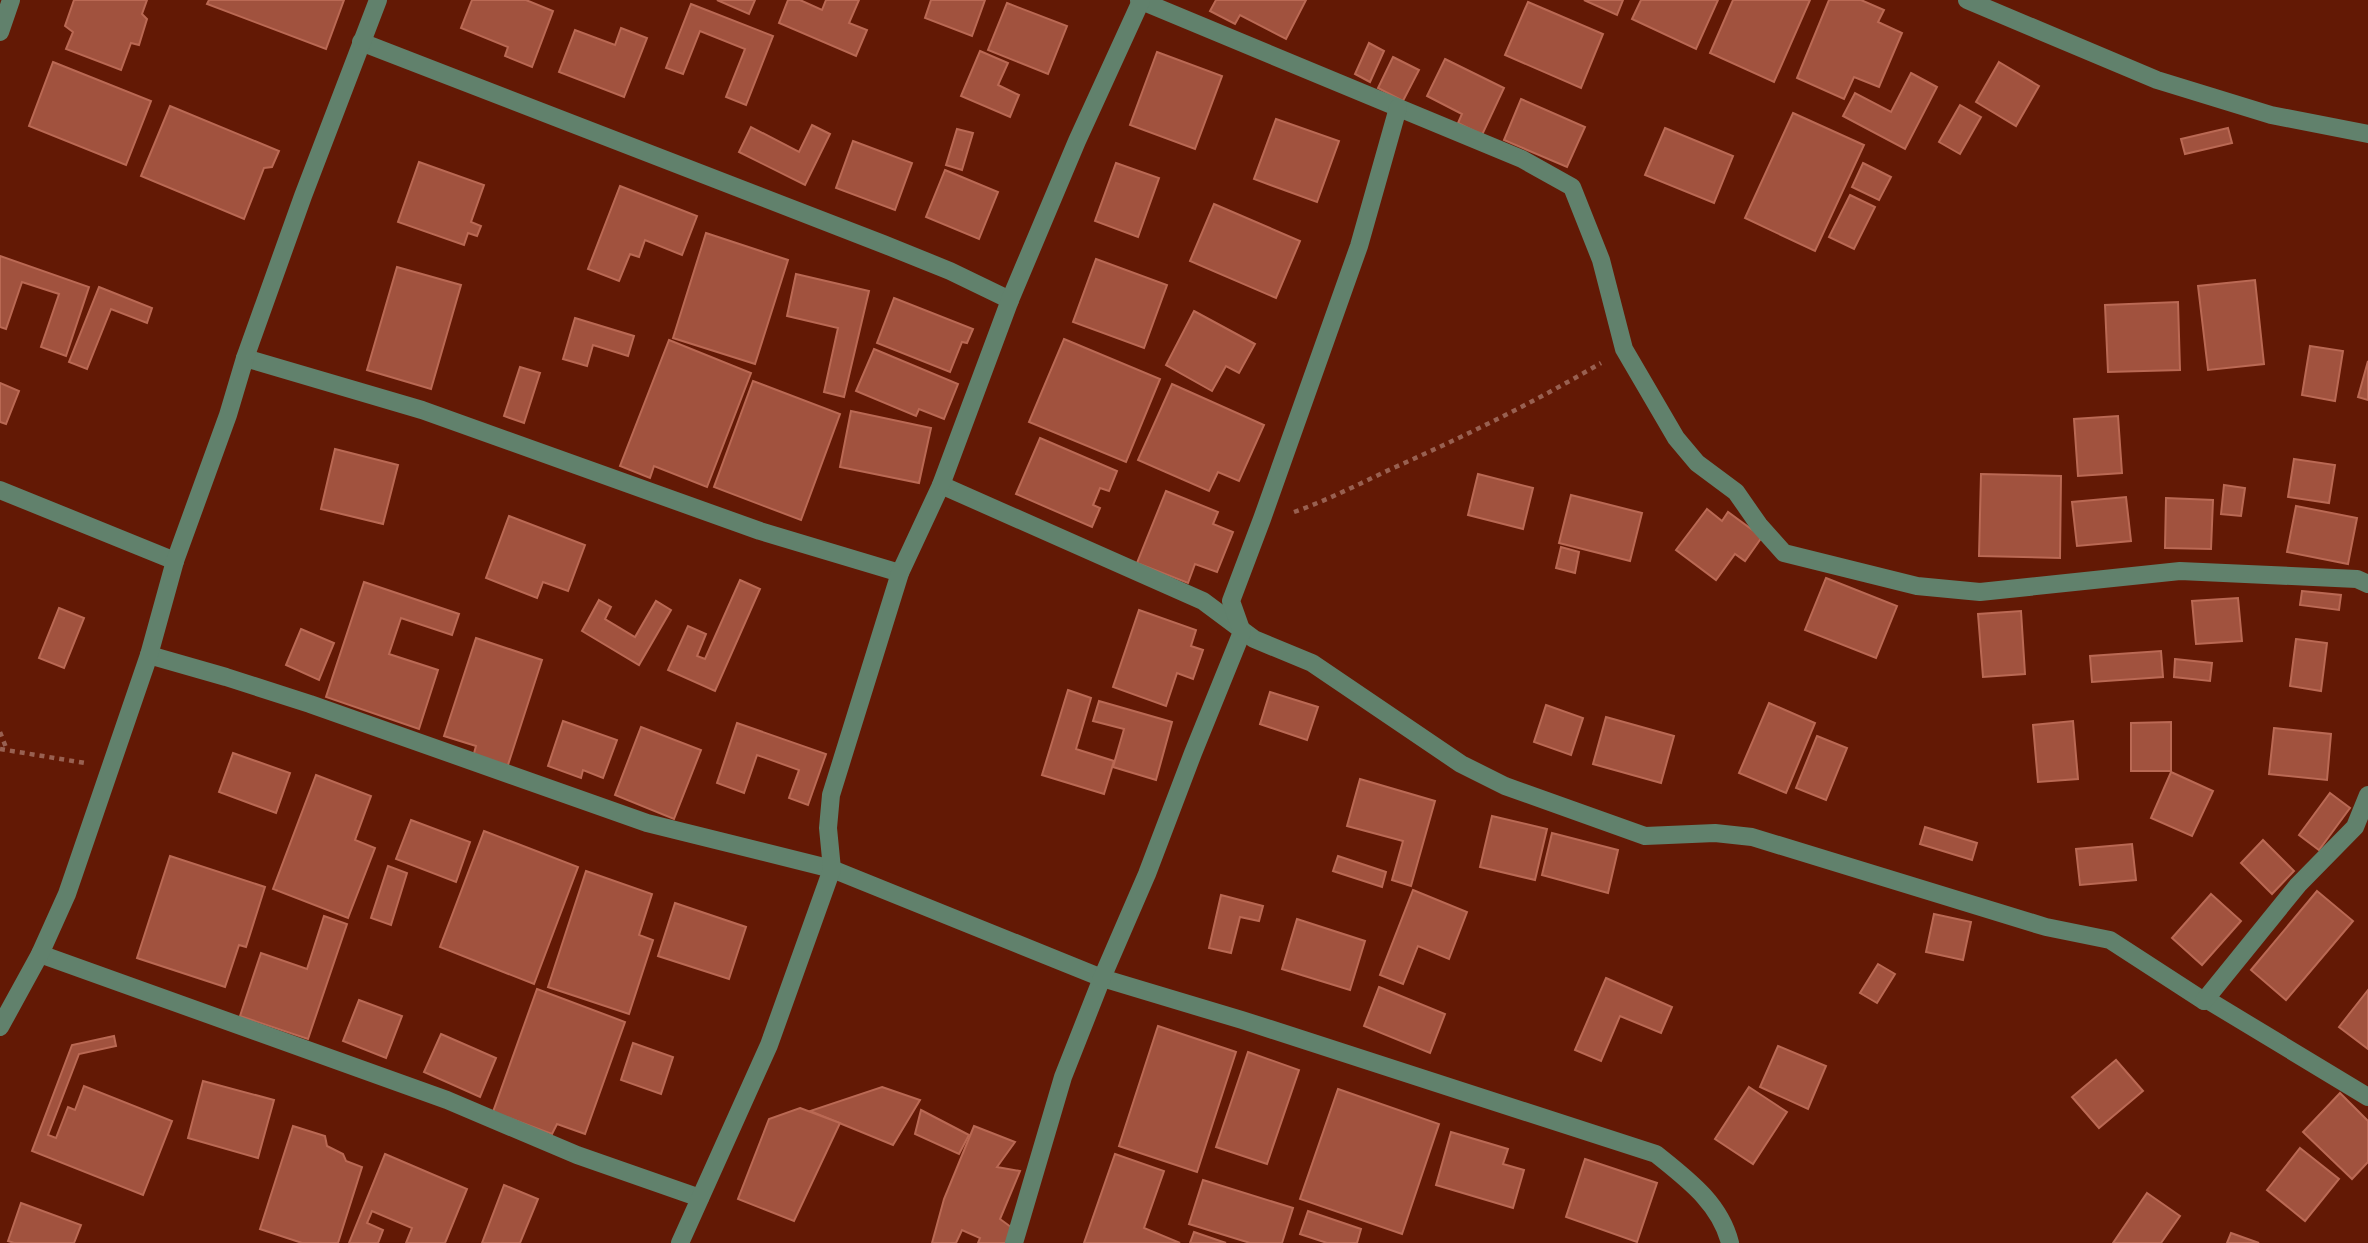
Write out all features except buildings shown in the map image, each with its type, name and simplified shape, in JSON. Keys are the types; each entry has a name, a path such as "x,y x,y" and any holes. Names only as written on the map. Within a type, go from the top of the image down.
{"street":[{"path":"0,32 11,0"},
{"path":"0,1027 40,954 67,894 149,656 175,561 228,415 245,358 378,0"},
{"path":"680,1243 769,1045 832,869 828,828 831,795 900,573 941,485 1010,300 1140,0 1522,159 1572,187 1601,260 1624,349 1676,438 1697,463 1736,492 1759,525 1784,553 1917,586 1980,592 2180,571 2357,579 2368,584"},
{"path":"1967,0 2157,80 2272,115 2368,134"},
{"path":"361,43 883,244 950,271 1010,300"},
{"path":"1013,1243 1063,1077 1147,874 1242,632 1231,601 1359,246 1398,108"},
{"path":"245,358 422,410 760,531 900,573"},
{"path":"941,485 1203,601 1242,632 1312,663 1461,764 1506,786 1645,836 1715,832 1752,837 2046,927 2110,940 2204,1001 2206,999 2368,1097"},
{"path":"0,489 175,561"},
{"path":"149,656 298,700 647,823 832,869 1102,978 1242,1020 1656,1154 1703,1193 1729,1236 1741,1243"},
{"path":"2204,1001 2298,886 2355,827 2368,795"},
{"path":"40,954 447,1100 577,1154 700,1198"}],"path":[{"path":"1262,519 1325,502 1518,409 1624,349"},
{"path":"0,732 7,750"},
{"path":"0,749 110,768"}]}
